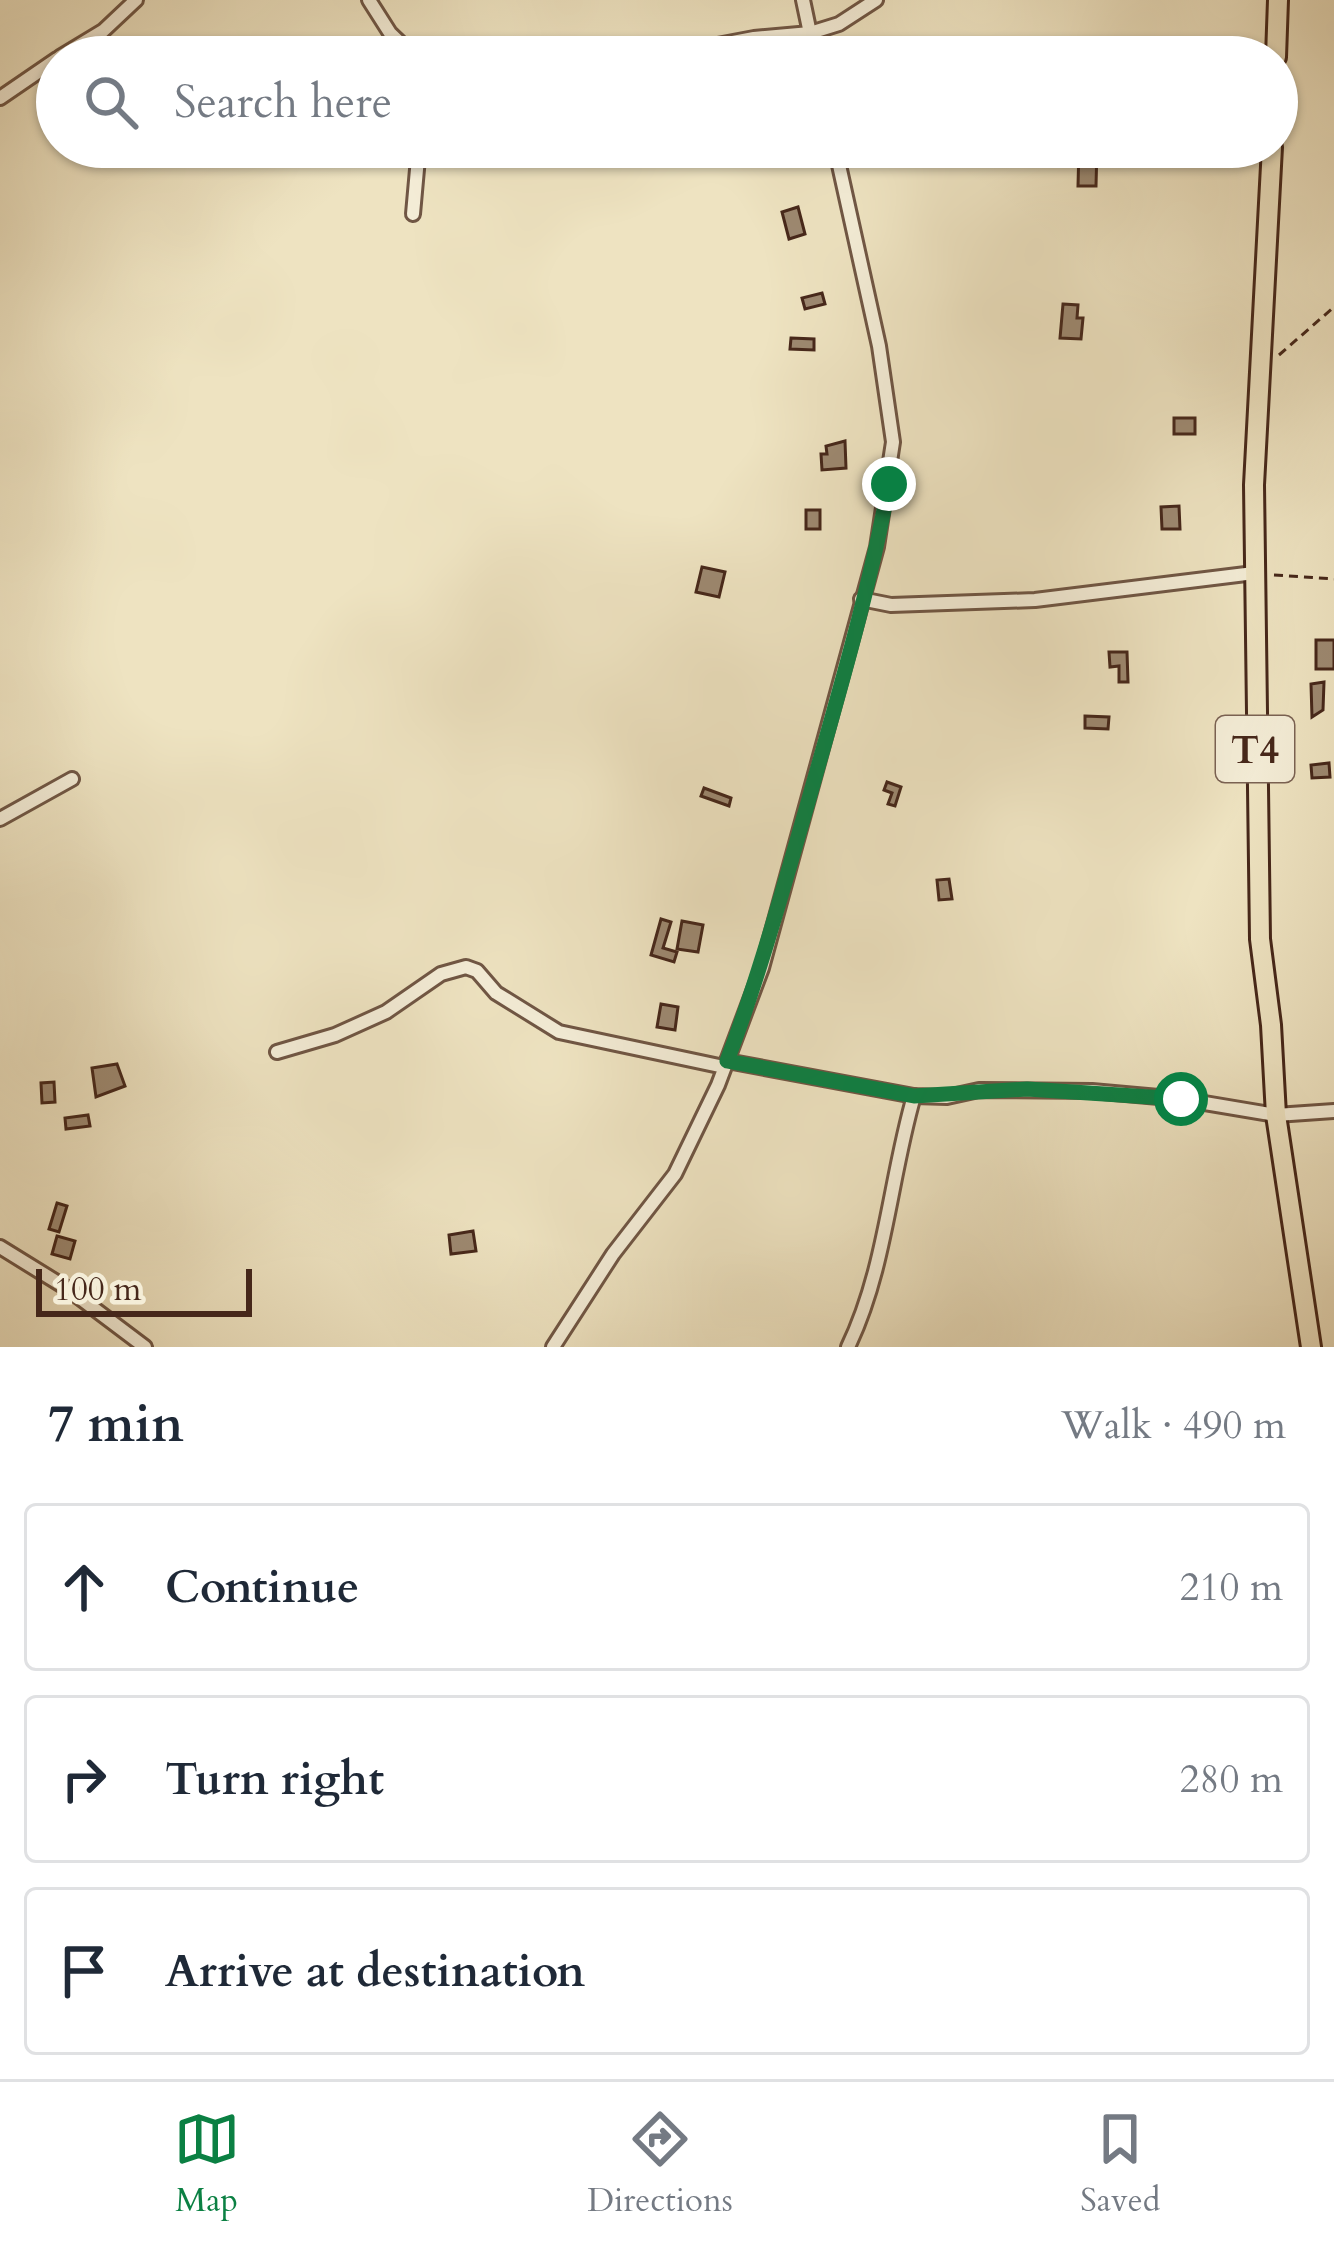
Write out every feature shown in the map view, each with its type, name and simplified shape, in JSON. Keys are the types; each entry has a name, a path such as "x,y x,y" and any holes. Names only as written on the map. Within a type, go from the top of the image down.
{"highway":[{"path":"1277,36 1278,0"},
{"name":"T4","path":"1271,168 1254,573 1260,939 1276,1115 1311,1347"}],"street":[{"path":"95,36 136,0"},
{"path":"369,0 394,36"},
{"path":"803,0 811,36"},
{"path":"790,36 839,24 876,0"},
{"path":"0,98 36,73"},
{"path":"413,214 417,168"},
{"path":"553,1347 613,1254 675,1174 726,1064 762,968 877,547 893,442 879,346 840,168"},
{"path":"861,599 891,604 1035,600 1254,573"},
{"path":"0,819 72,779"},
{"path":"277,1052 335,1035 386,1012 440,974 466,967 477,971 496,993 560,1032 914,1096 979,1090 1092,1090 1276,1115 1334,1111"},
{"path":"848,1347 893,1204 900,1144 914,1096"},
{"path":"0,1246 68,1289 136,1346"}],"path":[{"path":"1260,380 1282,351 1334,307"},
{"path":"1254,573 1334,579"}],"building":[{"path":"1078,168 1096,168 1096,186 1078,186"},
{"path":"798,207 805,234 789,239 782,212"},
{"path":"822,293 825,304 805,309 802,298"},
{"path":"1063,304 1078,305 1077,318 1083,318 1081,339 1060,338"},
{"path":"791,338 814,339 814,350 790,349"},
{"path":"1174,418 1195,418 1195,434 1174,434"},
{"path":"845,441 846,468 822,470 821,454 827,454 826,446"},
{"path":"1179,506 1180,529 1162,529 1161,507"},
{"path":"806,510 820,510 820,529 806,529"},
{"path":"702,567 725,572 719,597 696,592"},
{"path":"1316,640 1334,640 1334,669 1316,669"},
{"path":"1109,652 1127,652 1128,682 1119,682 1119,666 1110,667"},
{"path":"1324,682 1323,710 1312,717 1311,684"},
{"path":"1085,716 1109,717 1108,729 1085,728"},
{"path":"1329,763 1330,777 1312,778 1311,765"},
{"path":"887,782 901,787 895,806 888,804 892,793 884,790"},
{"path":"704,788 731,798 729,806 701,796"},
{"path":"949,879 952,899 939,900 937,880"},
{"path":"661,919 671,922 663,948 677,952 674,962 651,955"},
{"path":"682,921 703,925 698,952 677,949"},
{"path":"661,1004 678,1007 675,1030 657,1027"},
{"path":"117,1064 125,1086 96,1097 92,1068"},
{"path":"54,1082 55,1102 42,1103 41,1083"},
{"path":"88,1115 90,1126 66,1129 65,1118"},
{"path":"57,1203 67,1206 59,1232 49,1229"},
{"path":"473,1231 476,1251 451,1254 449,1235"},
{"path":"57,1236 75,1241 70,1259 52,1254"}],"route":[{"path":"889,484 842,688 762,968 727,1061 914,1096 1027,1089 1181,1099"}]}
